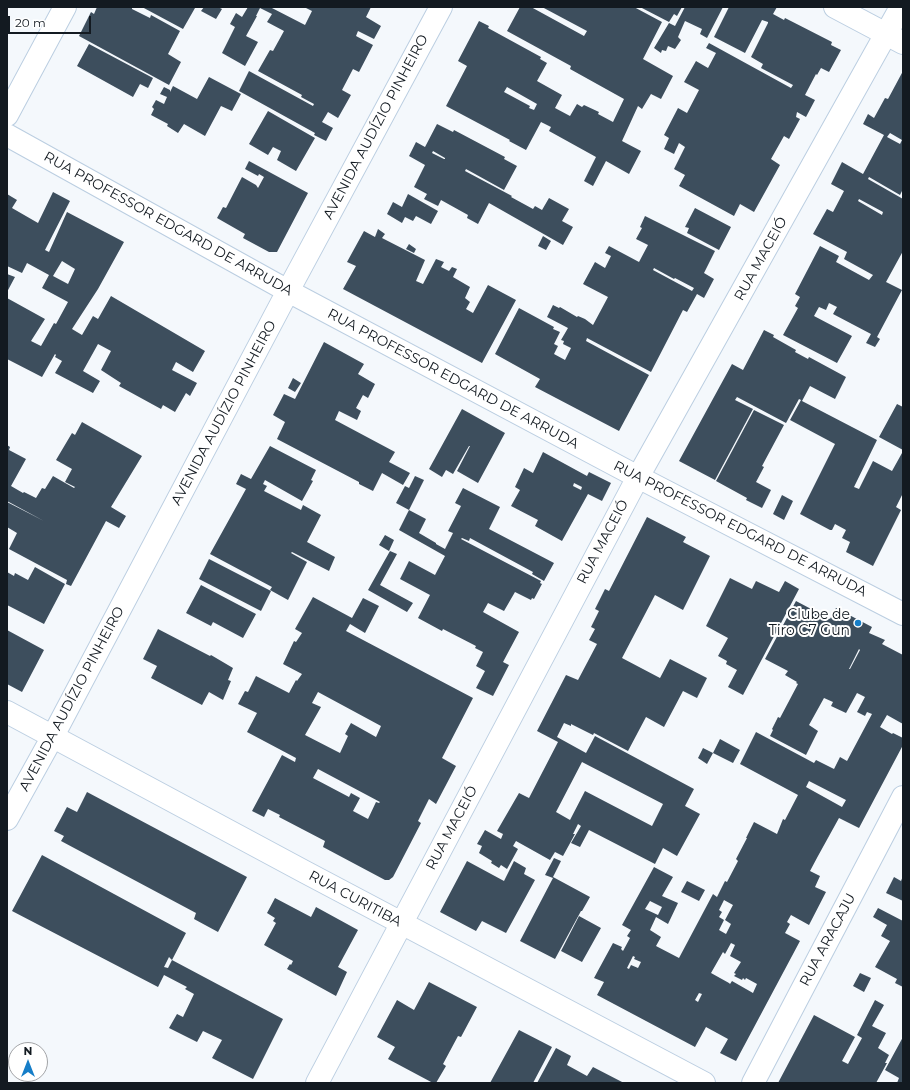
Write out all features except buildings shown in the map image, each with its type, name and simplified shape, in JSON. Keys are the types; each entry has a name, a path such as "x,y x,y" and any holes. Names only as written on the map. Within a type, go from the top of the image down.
{"street":[{"path":"7,115 64,7"},
{"name":"AVENIDA AUDÍZIO PINHEIRO","path":"7,819 53,736 288,291 441,7"},
{"path":"835,7 895,39"},
{"name":"RUA MACEIÓ","path":"317,1083 638,477 895,39 901,7"},
{"name":"RUA PROFESSOR EDGARD DE ARRUDA","path":"7,135 288,291 638,477 903,614"},
{"name":"RUA CURITIBA","path":"7,712 704,1083"},
{"name":"RUA ARACAJU","path":"753,1083 903,796"}],"place":[{"name":"Clube de Tiro C7 Gun","path":"858,623"}]}
